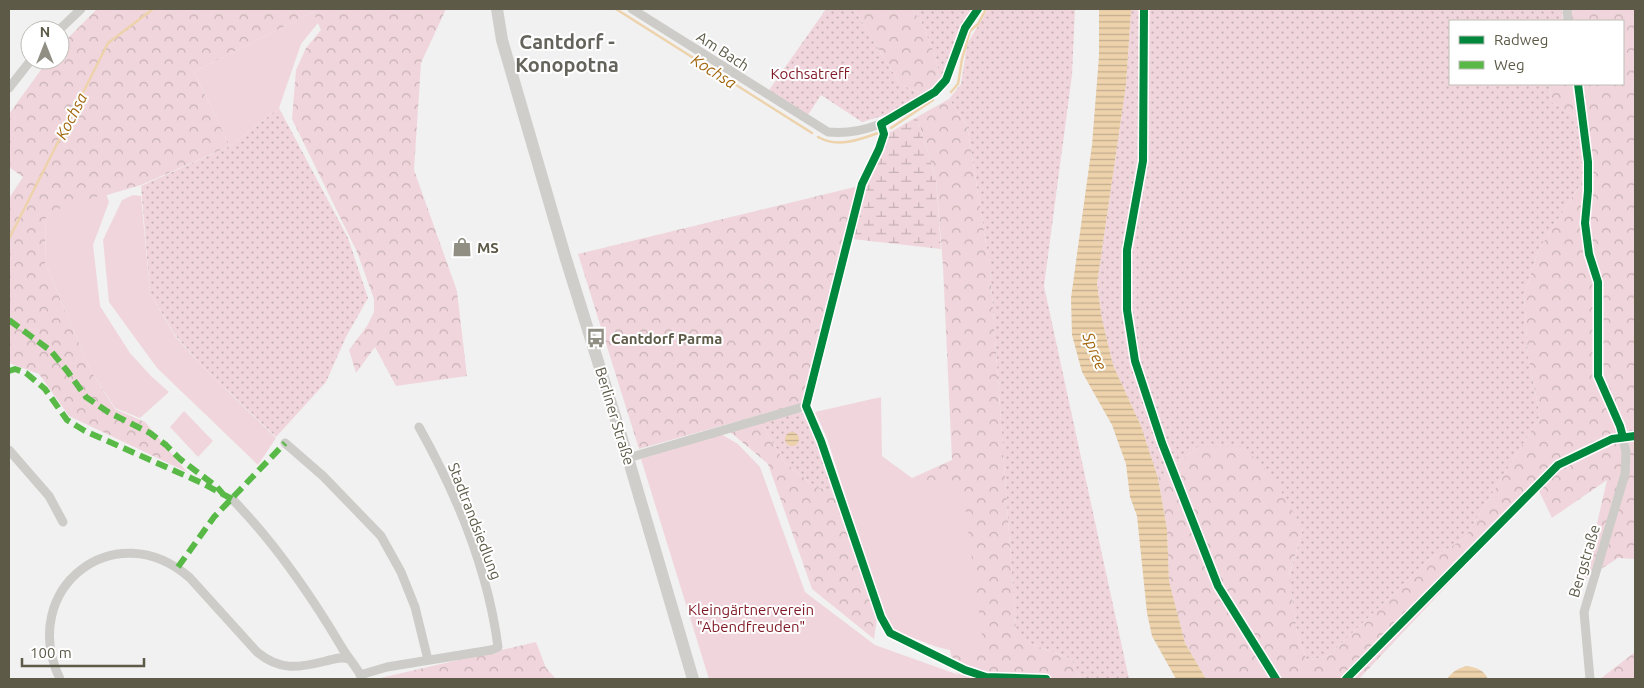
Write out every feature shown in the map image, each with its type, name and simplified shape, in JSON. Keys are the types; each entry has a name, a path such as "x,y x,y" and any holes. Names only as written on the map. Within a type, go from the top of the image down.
{"main road":[{"name":"Berliner Straße","path":"497,9 502,40 559,237 628,458 693,679"}],"street":[{"path":"69,20 80,9"},
{"name":"Am Bach","path":"632,9 828,132 858,132 881,124 935,92"},
{"path":"9,88 23,70"},
{"name":"Bergstraße","path":"1578,85 1588,162 1588,191 1584,223 1589,254 1598,282 1598,376 1620,426 1626,452 1624,474 1584,612 1590,679"},
{"path":"881,124 884,134 860,193 806,406 821,441 881,617 890,633 946,662 986,676 1046,679"},
{"path":"628,458 806,406"},
{"name":"Stadtrandsiedlung","path":"232,499 262,531 321,611 361,677 388,667 491,650 498,647 487,590 474,548 438,460 419,427"},
{"path":"285,443 323,476 381,536 401,572 415,607 428,660"},
{"path":"9,450 49,496 63,522"},
{"path":"60,679 51,656 49,641 51,614 58,597 72,578 87,566 105,557 125,553 151,555 178,567 257,652 267,660 290,667 304,666 341,657 349,659"}],"green space":[{"path":"97,9 446,9 421,63 414,170 457,291 467,376 396,386 375,347 356,373 349,350 367,326 374,312 374,299 357,252 292,119 296,70 306,48 321,30 313,12 194,72 230,146 141,185 46,213 45,263 91,371 115,409 145,422 187,472 69,416 39,374 9,363 9,198 23,177 9,167 9,114 41,70 70,70 70,36"},
{"name":"Kochsatreff","path":"826,9 854,9 900,84 922,94 889,114 862,122 821,95 806,118 767,93"},
{"path":"854,9 912,9 921,21 937,61 939,84 922,94 900,84"},
{"path":"912,9 975,9 960,28 946,74 939,84 937,61 921,21"},
{"path":"988,9 1075,9 1072,75 1044,286 1129,679 1081,679 1071,659 1031,644 1016,631 990,268 967,125 949,99 961,84 967,44"},
{"path":"1131,9 1562,9 1563,20 1449,20 1449,85 1550,85 1551,102 1578,118 1586,176 1539,249 1524,295 1528,354 1540,417 1464,539 1429,560 1329,655 1307,661 1297,633 1289,576 1303,529 1198,447 1158,478 1141,426 1113,365 1102,319 1097,284 1126,85"},
{"path":"1571,9 1635,9 1635,559 1618,558 1584,580 1607,480 1552,518 1538,489 1359,679 1206,679 1185,643 1169,582 1167,529 1158,478 1198,447 1242,446 1273,477 1303,529 1289,575 1297,633 1307,661 1329,655 1429,560 1464,539 1540,417 1528,354 1524,295 1539,249 1586,176 1580,85 1624,85 1624,20 1571,20"},
{"path":"313,12 318,23 301,44 279,108 230,146 194,72"},
{"path":"1550,85 1572,85 1578,118 1551,102"},
{"path":"949,99 967,125 990,268 1016,630 1031,644 1071,659 1081,679 959,679 959,675 954,670 950,650 983,650 912,478 952,460 943,267 936,179 917,117"},
{"path":"279,108 348,238 368,298 346,337 326,382 276,437 204,368 175,335 150,293 141,186 230,146"},
{"path":"917,117 936,179 941,249 852,239 868,182 887,134"},
{"path":"859,186 802,403 639,449 578,254"},
{"path":"106,194 109,202 93,245 100,306 130,353 169,392 140,418 115,408 91,371 45,263 46,213"},
{"path":"133,195 141,196 150,293 175,336 204,368 276,438 258,465 157,368 109,302 103,240 122,200"},
{"path":"881,397 882,456 912,478 962,484 984,650 950,650 937,647 892,630 883,614 827,438 815,412"},
{"path":"184,411 213,441 198,457 170,427"},
{"path":"797,412 803,413 807,417 836,492 816,487 785,463 761,423"},
{"path":"761,423 785,463 816,487 836,492 877,619 874,639 812,589 768,464 729,431"},
{"name":"Kleingärtnerverein \"Abendfreuden\"","path":"721,434 738,444 760,467 805,592 875,645 959,675 959,679 709,679 641,459"},
{"path":"536,642 546,668 556,679 376,679"},
{"path":"1635,652 1635,679 1600,679"}],"water":[{"name":"Spree","path":"1099,9 1131,9 1126,85 1097,284 1102,319 1113,365 1141,426 1158,478 1167,529 1169,581 1185,643 1206,679 1176,679 1152,636 1147,613 1137,516 1130,497 1126,464 1112,425 1082,372 1072,335 1071,298 1092,145 1099,56"},
{"path":"789,432 795,432 799,439 795,446 789,446 785,442 785,436"},
{"path":"1466,666 1479,670 1488,679 1447,679 1455,671"}],"waterway":[{"name":"Kochsa","path":"9,239 108,43 153,9"},
{"name":"Kochsa","path":"616,9 812,133"},
{"name":"Kochsa","path":"951,92 958,84 962,59 970,31 978,24 986,9"},
{"name":"Kochsa","path":"891,128 933,100"},
{"name":"Kochsa","path":"818,137 833,142 848,142 878,133"}],"marked path":[{"path":"9,320 51,351 86,397 108,412 150,433 217,487 223,494"},
{"path":"9,371 15,369 26,373 45,389 67,420 85,431 202,483 232,499"},
{"path":"178,567 214,517 285,443"}],"cycle path":[{"path":"978,9 965,28 946,80 935,92 881,124 884,134 862,184 806,406 821,441 881,617 890,633 965,670 986,677 1046,679"},
{"path":"1144,9 1143,161 1127,250 1127,310 1135,361 1162,443 1218,586 1276,679"},
{"path":"1578,85 1588,162 1585,223 1589,254 1598,282 1598,376 1623,437"},
{"path":"1346,679 1558,465 1612,439 1635,436"}],"place":[{"name":"MS","path":"462,247"},
{"name":"Cantdorf Parma","path":"596,338"}],"district":[{"name":"Cantdorf - Konopotna","path":"567,52"}]}
